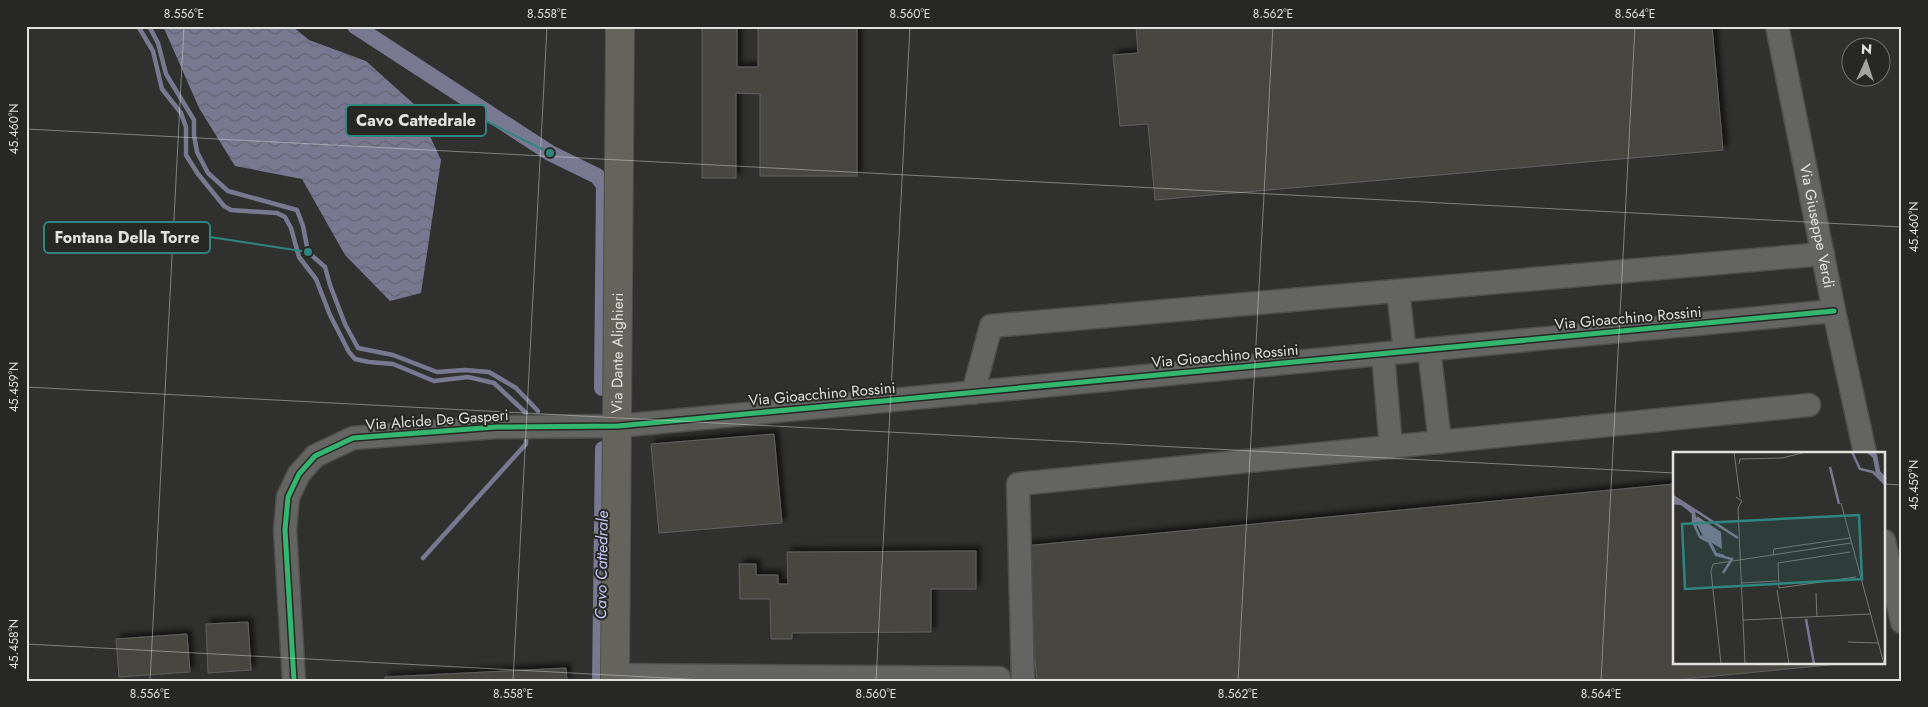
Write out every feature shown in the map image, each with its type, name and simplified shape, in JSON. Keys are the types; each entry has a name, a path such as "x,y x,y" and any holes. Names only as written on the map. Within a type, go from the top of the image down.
{"main road":[{"name":"Via Dante Alighieri","path":"615,678 620,26"}],"street":[{"name":"Via Giuseppe Verdi","path":"1777,26 1834,311 1865,452"},
{"path":"973,393 991,326 1823,254"},
{"path":"1390,447 1398,291"},
{"name":"Via Gioacchino Rossini","path":"618,426 1834,311"},
{"path":"1429,349 1440,442"},
{"path":"1023,681 1018,484 1809,405"},
{"name":"Via Alcide De Gasperi","path":"294,681 285,530 288,497 299,474 315,456 353,438 496,427 618,426"},
{"path":"1886,550 1902,622"},
{"path":"615,678 999,678"}],"water":[{"path":"163,26 292,26 309,40 366,61 416,106 441,160 421,293 390,301 345,255 302,179 235,166 199,108"}],"building":[{"path":"702,26 737,26 737,67 758,67 758,26 857,26 857,176 760,176 760,94 736,93 736,178 702,178"},
{"path":"1136,26 1712,26 1723,150 1155,200 1148,124 1120,126 1113,55 1138,53"},
{"path":"774,434 782,523 659,533 651,444"},
{"path":"1673,484 1673,664 1839,664 1664,681 1037,681 1024,546"},
{"path":"976,551 976,589 931,589 931,632 792,633 792,639 771,639 770,599 740,599 739,564 756,564 756,575 778,575 778,584 788,584 787,552"},
{"path":"248,622 251,670 208,673 206,624"},
{"path":"187,634 190,672 119,677 116,639"},
{"path":"566,668 567,681 385,681 385,677"}],"waterway":[{"path":"138,26 153,51 162,89 181,113 186,127 186,155 198,174 224,206 231,210 277,213 285,217 291,228 299,257 316,279 330,315 349,352 355,359 393,364 434,381 468,377 494,383 526,413 526,420"},
{"path":"149,26 158,43 166,74 194,120 197,152 208,173 228,191 297,210 303,226 308,252 325,267 345,324 358,348 393,355 437,372 465,370 489,372 516,388 538,411"},
{"name":"Cavo Cattedrale","path":"355,26 550,153 597,176 604,185 602,388"},
{"path":"423,558 526,444 526,432"},
{"name":"Cavo Cattedrale","path":"600,681 603,449"}],"cycle path":[{"path":"294,681 285,530 288,497 299,474 315,456 353,438 496,427 618,426 1834,311"}],"place":[{"name":"Cavo Cattedrale","path":"550,153"},
{"name":"Fontana Della Torre","path":"308,252"}]}
